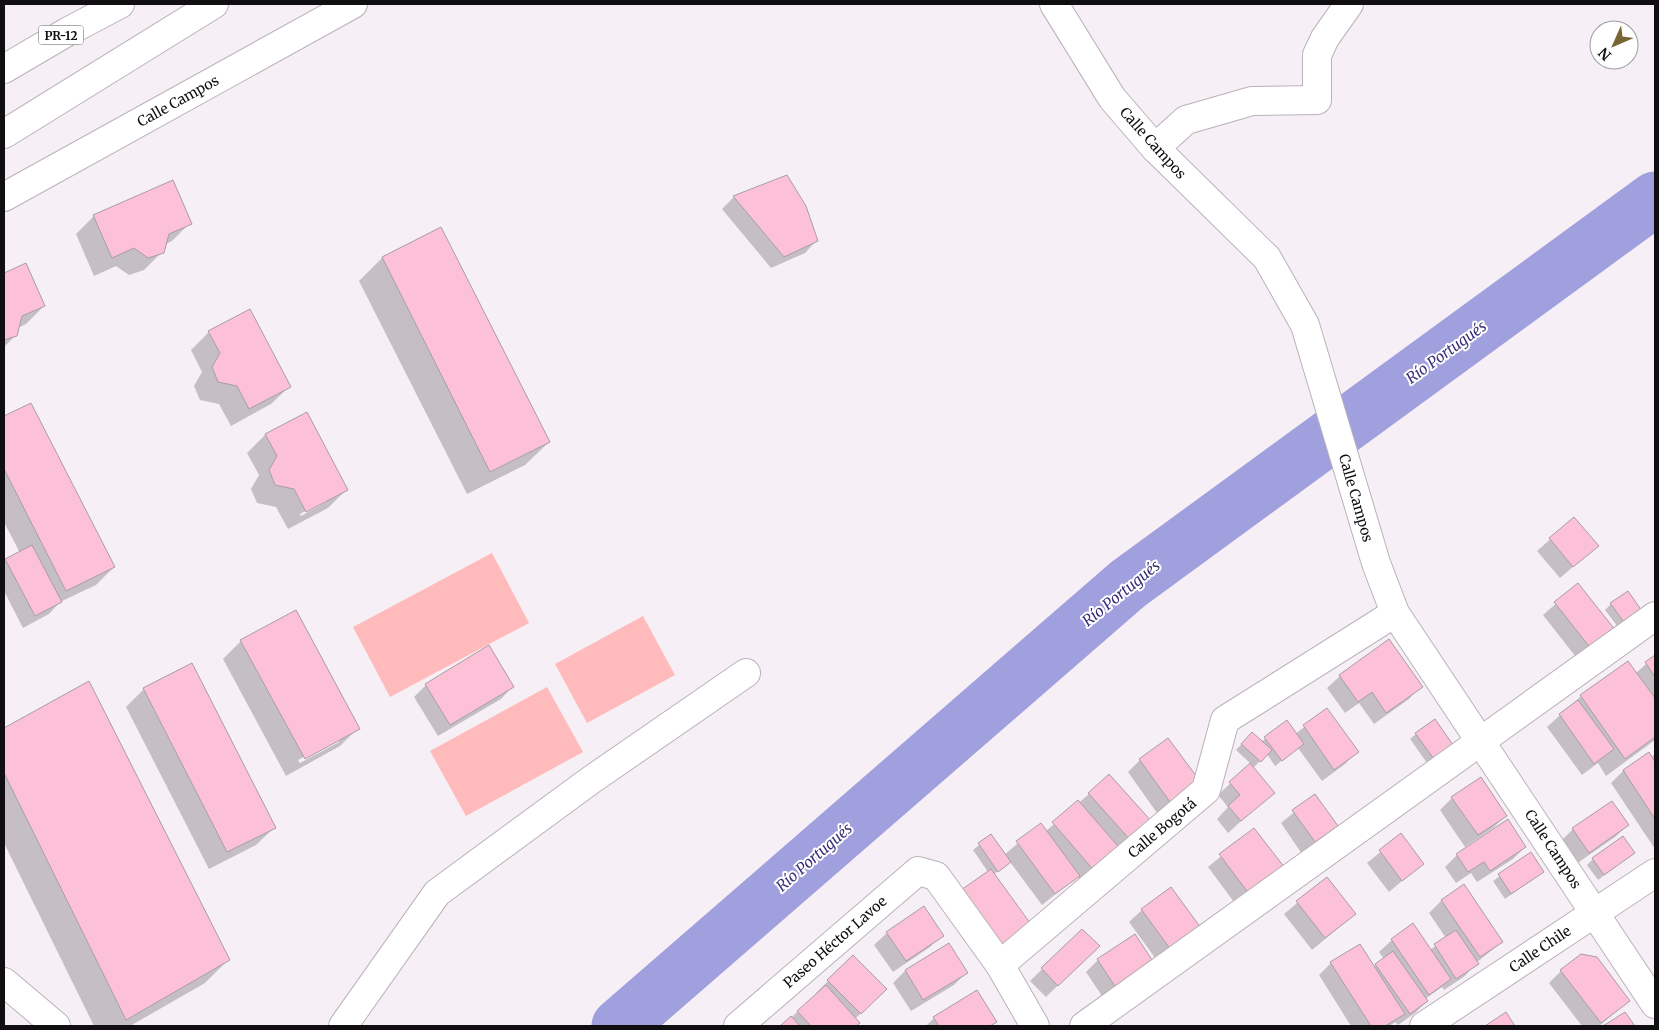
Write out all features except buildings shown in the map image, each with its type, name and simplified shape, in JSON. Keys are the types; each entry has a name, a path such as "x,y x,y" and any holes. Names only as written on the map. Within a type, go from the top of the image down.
{"main road":[{"name":"PR-12","path":"4,69 120,4"},
{"path":"4,134 214,4"},
{"name":"Calle Campos","path":"4,197 353,4"},
{"name":"Calle Campos","path":"1054,4 1112,98 1155,148 1267,258 1306,325 1376,563 1395,613 1655,1004"},
{"path":"1155,148 1186,120 1252,102 1317,100 1317,55 1325,38 1349,4"},
{"name":"Calle Bogotá","path":"1000,966 1206,790 1224,720 1395,613"},
{"path":"1084,1026 1655,616"},
{"path":"343,1026 436,893 591,780 746,673"},
{"name":"Paseo Héctor Lavoe","path":"738,1026 918,870 936,876 1000,966"},
{"name":"Calle Chile","path":"1424,1026 1655,873"},
{"path":"1000,966 1035,1026"},
{"path":"4,982 56,1026"}],"shaded area":[{"path":"492,553 529,623 390,697 353,627"},
{"path":"643,616 675,675 587,723 555,664"},
{"path":"547,687 583,752 466,816 430,751"}],"waterway":[{"name":"Río Portugués","path":"619,1026 1128,584 1655,199"}]}
